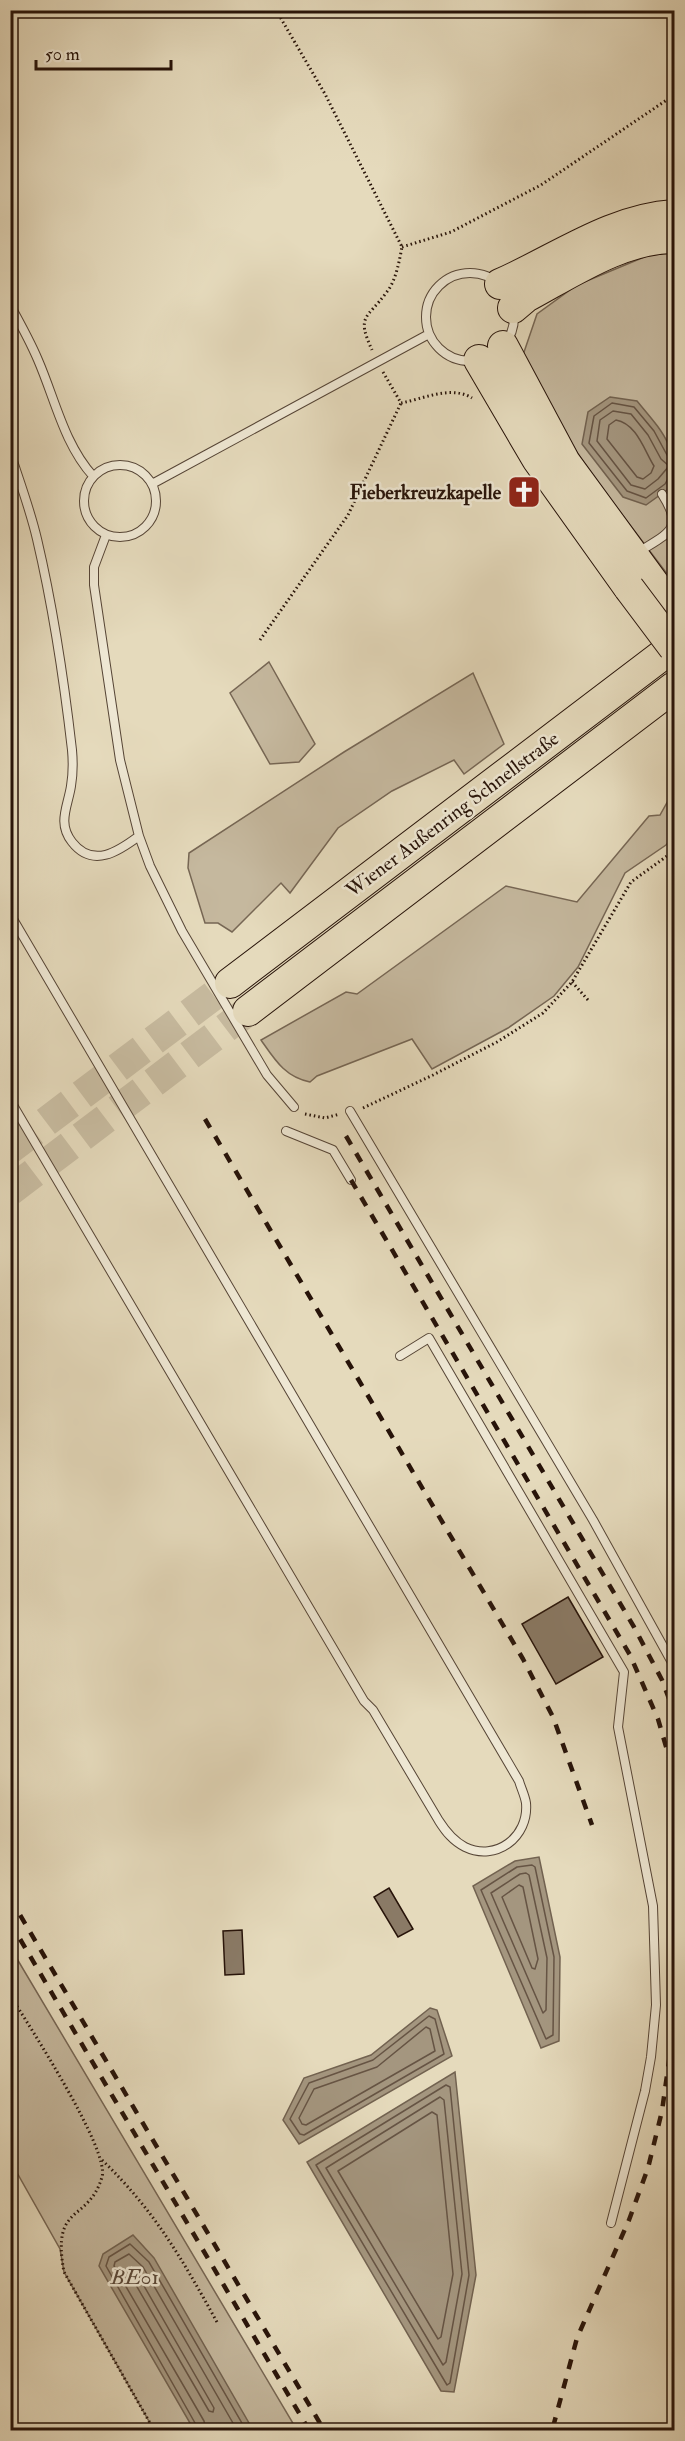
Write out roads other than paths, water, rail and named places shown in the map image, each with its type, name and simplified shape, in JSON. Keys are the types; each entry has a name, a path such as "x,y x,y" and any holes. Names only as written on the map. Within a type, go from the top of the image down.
{"highway":[{"path":"507,296 616,228 640,220 675,215"},
{"path":"507,296 526,297 619,251 642,242 675,238"},
{"path":"491,353 537,459 636,573 675,611"},
{"path":"636,573 675,647"},
{"name":"Wiener Außenring Schnellstraße","path":"230,983 675,647"},
{"name":"Wiener Außenring Schnellstraße","path":"248,1011 675,687"}],"lane":[{"path":"476,273 489,277 507,296 512,328 491,353 465,361 451,357 439,349 429,334 426,311 430,297 438,285 449,278 476,273"},
{"path":"10,306 38,360 72,447 93,476"},
{"path":"152,484 429,334"},
{"path":"10,452 37,537 69,726 73,760 71,788 64,810 67,833 78,848 99,856 109,856 139,836"},
{"path":"120,464 142,471 152,484 157,504 154,516 137,534 125,538 106,535 92,525 85,514 85,490 93,476 108,466 120,464"},
{"path":"636,573 673,524 674,513 662,494"},
{"path":"106,535 94,567 94,585 120,760 139,836 182,931 267,1075 294,1107"},
{"path":"10,914 519,1781 526,1802 524,1821 514,1839 504,1847 493,1851 478,1851 465,1847 451,1838 439,1821 373,1710 364,1701 10,1100"},
{"path":"350,1111 593,1520 675,1666"},
{"path":"286,1131 333,1150 351,1180"},
{"path":"400,1356 429,1338 624,1672 625,1680 617,1717 653,1906 656,2005 645,2091 611,2223"}],"water":[{"path":"610,397 637,401 661,431 671,450 673,473 671,487 646,505 623,497 582,444 588,412"},
{"path":"539,1857 560,1957 559,2041 541,2048 473,1886 515,1861"},
{"path":"430,2008 437,2010 452,2056 299,2144 283,2120 304,2078 371,2055"},
{"path":"455,2072 476,2275 454,2392 441,2391 307,2162"},
{"name":"BE01","path":"133,2235 154,2258 253,2430 194,2430 99,2266 103,2254"}],"tunnel":[{"path":"10,1149 230,983"},
{"path":"10,1191 248,1011"}],"railway":[{"path":"205,1119 523,1659 553,1717 592,1825"},
{"path":"346,1136 634,1627 662,1680 674,1712"},
{"path":"351,1180 630,1655 658,1719 674,1774"},
{"path":"10,1898 324,2430"},
{"path":"10,1922 309,2430"},
{"path":"553,2427 577,2338 629,2220 648,2168 662,2111 674,2025"}],"place":[{"name":"Fieberkreuzkapelle","path":"524,492"}]}
